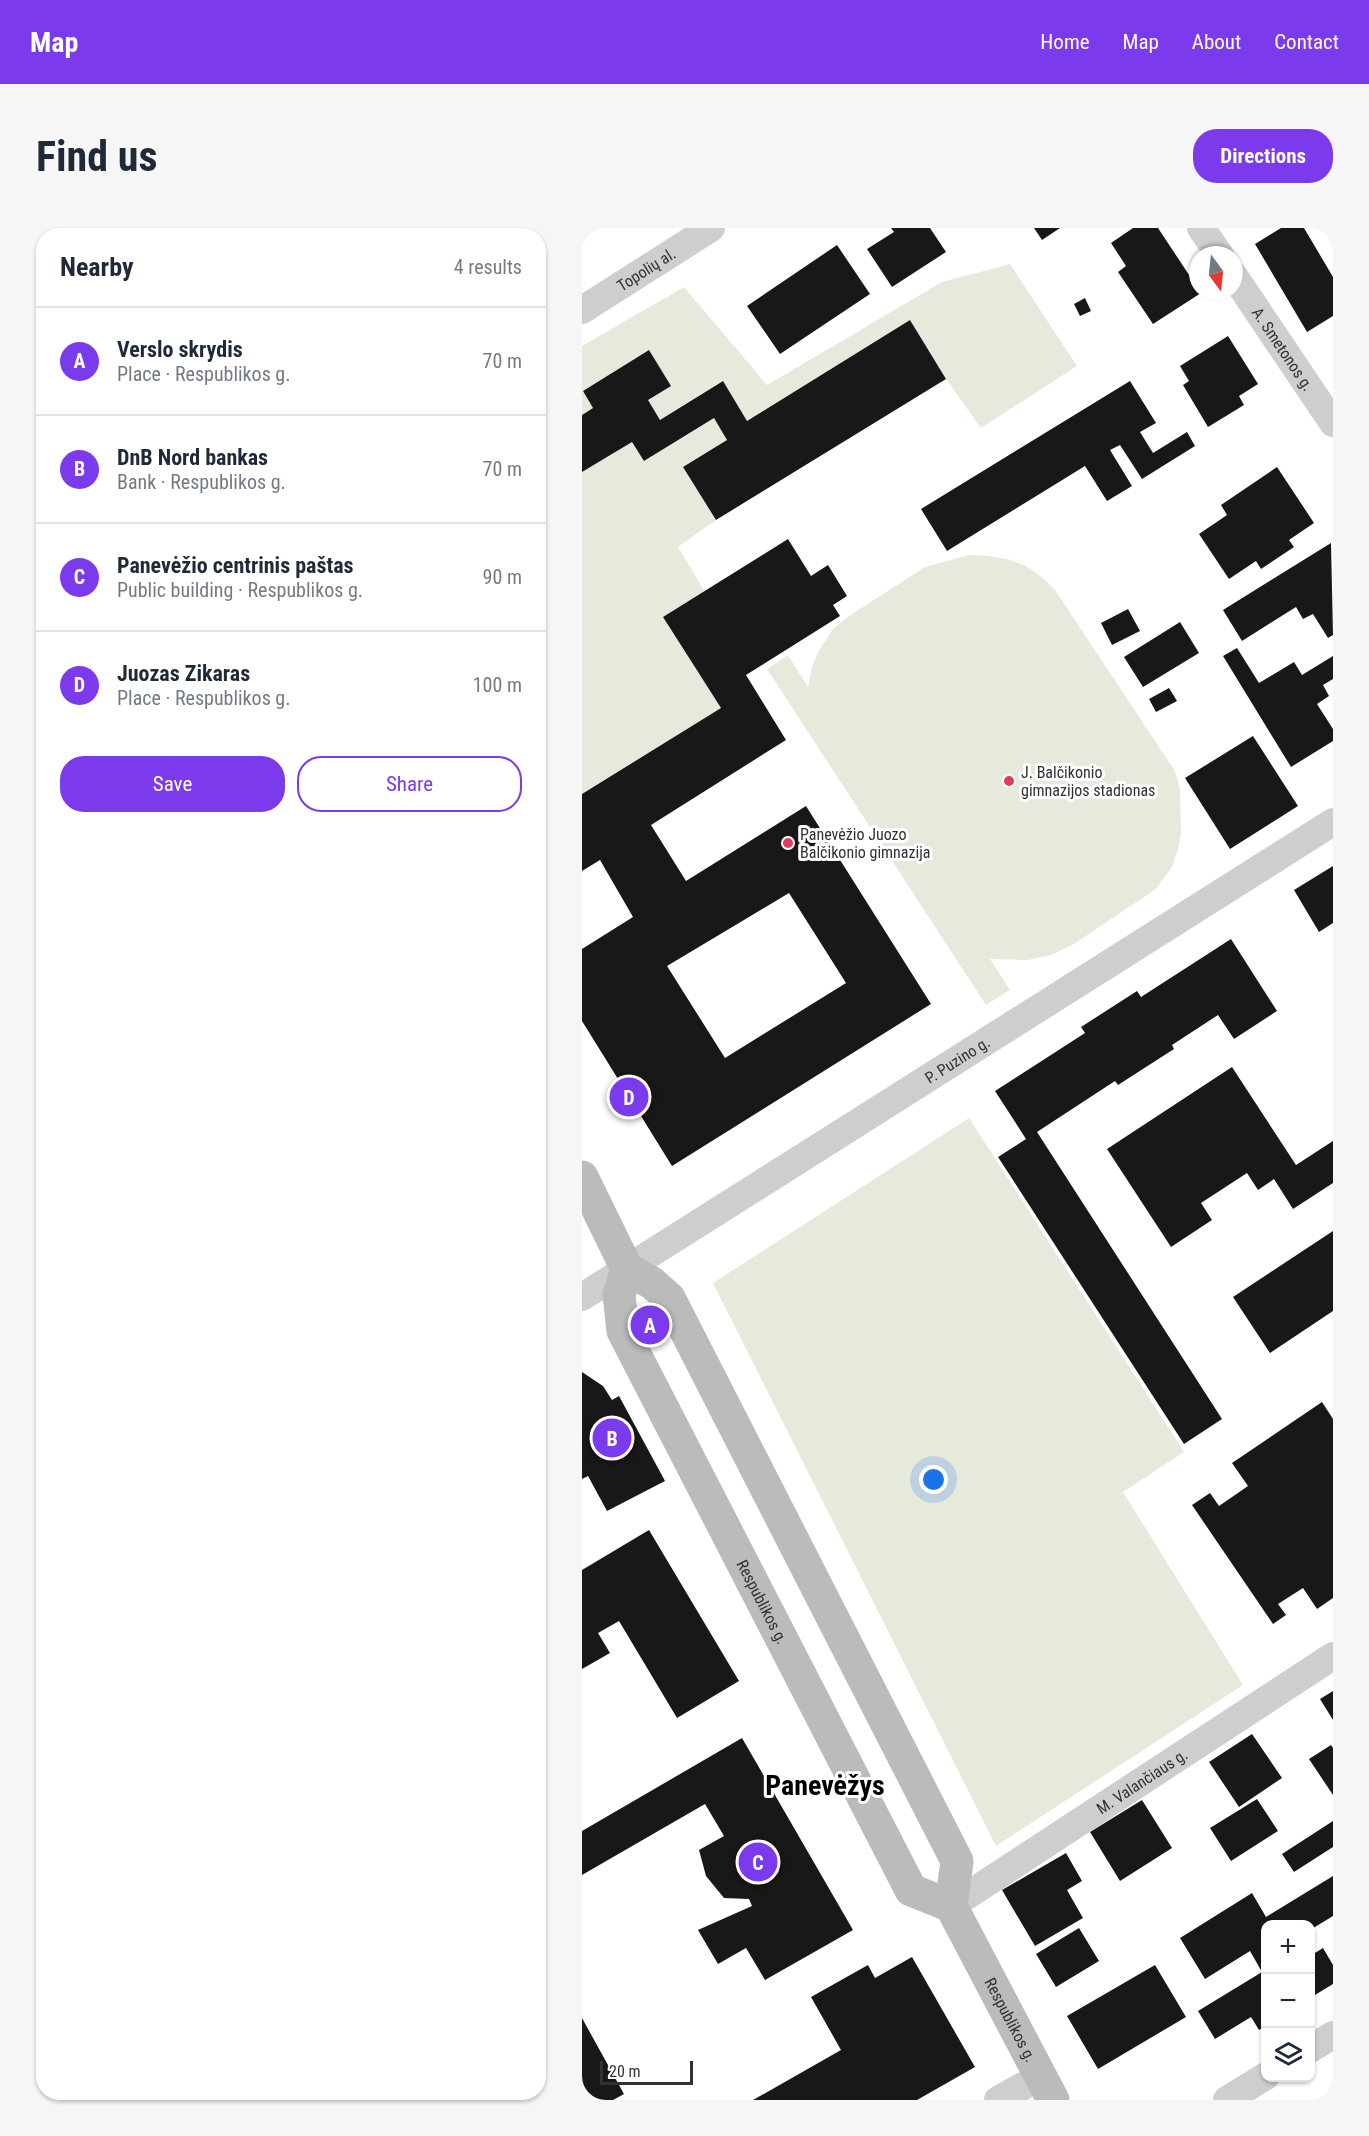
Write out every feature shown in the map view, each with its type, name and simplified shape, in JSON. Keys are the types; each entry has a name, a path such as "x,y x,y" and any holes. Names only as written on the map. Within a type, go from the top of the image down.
{"main road":[{"path":"582,1177 627,1269 652,1283 669,1298 957,1861 951,1906"},
{"name":"Respublikos g.","path":"627,1269 619,1295 623,1331 654,1392 911,1890 951,1906 1047,2088"}],"street":[{"name":"Topolių al.","path":"582,310 711,228"},
{"path":"1202,228 1214,246"},
{"name":"A. Smetonos g.","path":"1243,289 1333,423"},
{"name":"P. Puzino g.","path":"582,1297 1333,822"},
{"name":"M. Valančiaus g.","path":"951,1906 1333,1656"},
{"path":"1315,2046 1333,2035"},
{"path":"1227,2100 1261,2079"},
{"path":"998,2100 1047,2088"}],"shaded area":[{"path":"1010,264 1077,366 981,428 946,379 910,320 747,421 722,381 660,420 648,400 670,385 649,350 583,391 593,408 582,415 582,346 684,287 767,385 942,282"},
{"path":"714,418 727,440 683,467 716,520 678,547 705,592 663,617 721,708 582,794 582,472 632,442 645,461"},
{"name":"J. Balčikonio gimnazijos stadionas","path":"969,555 1006,559 1026,566 1055,590 1175,771 1180,790 1181,832 1178,850 1172,867 1156,889 1074,944 1051,955 1028,960 990,959 1010,990 986,1005 767,669 788,655 808,687 812,666 819,650 833,629 849,616 925,567"},
{"path":"969,1118 1184,1452 1123,1492 1243,1685 996,1846 713,1283"}],"building":[{"path":"891,228 930,228 946,252 892,287 867,249 894,232"},
{"path":"1034,228 1060,228 1042,240"},
{"path":"1133,228 1158,228 1189,275 1190,300 1153,324 1118,272 1126,266 1111,243"},
{"path":"1281,228 1304,228 1333,277 1333,316 1307,332 1255,244"},
{"path":"837,245 870,294 780,354 747,306"},
{"path":"1085,298 1091,311 1080,316 1074,304"},
{"path":"910,320 946,379 716,520 683,467 727,440 714,418 644,461 632,442 582,472 582,415 593,408 583,391 649,350 671,386 648,400 660,420 723,381 747,421"},
{"path":"1228,336 1258,384 1239,396 1244,405 1208,427 1183,385 1189,381 1180,366"},
{"path":"1130,381 1156,423 1140,432 1153,453 1187,432 1195,446 1142,479 1120,445 1110,450 1132,486 1107,501 1085,466 947,551 921,509"},
{"path":"1277,467 1314,523 1289,540 1294,547 1261,569 1256,561 1229,579 1199,534 1227,515 1221,505"},
{"name":"Panevėžio Juozo Balčikonio gimnazija","path":"788,539 811,576 828,565 847,596 833,605 840,616 746,675 786,740 651,825 686,881 806,806 931,1004 672,1166 582,1021 582,949 633,917 600,860 582,871 582,794 721,708 663,617","holes":["789,893 846,983 725,1058 667,966"]},
{"path":"1331,543 1333,635 1328,638 1313,614 1303,619 1296,607 1242,641 1223,610"},
{"path":"1128,609 1140,631 1112,645 1101,623"},
{"path":"1180,622 1199,653 1143,687 1124,657"},
{"path":"1237,648 1259,683 1294,662 1302,675 1333,656 1333,679 1323,685 1329,696 1317,704 1333,729 1333,741 1291,767 1223,656"},
{"path":"1169,688 1177,701 1156,712 1149,699"},
{"path":"1253,736 1298,806 1230,849 1185,778"},
{"path":"1333,866 1333,923 1319,932 1294,890"},
{"path":"1231,939 1277,1011 1234,1039 1218,1015 1172,1045 1174,1049 1118,1085 1115,1081 1037,1132 1222,1419 1184,1444 998,1157 1026,1139 995,1091 1085,1033 1081,1027 1137,991 1141,997"},
{"path":"1232,1067 1296,1165 1333,1141 1333,1183 1293,1209 1274,1179 1258,1190 1247,1173 1201,1203 1212,1220 1171,1247 1107,1149"},
{"path":"1333,1231 1333,1311 1270,1353 1233,1297"},
{"path":"582,1372 603,1386 612,1400 619,1396 665,1481 607,1511 588,1476 582,1479"},
{"path":"1322,1402 1333,1419 1333,1598 1317,1609 1303,1588 1278,1604 1286,1615 1273,1624 1192,1505 1210,1493 1219,1506 1248,1486 1232,1463"},
{"path":"649,1530 739,1681 677,1718 619,1621 598,1633 610,1653 582,1669 582,1570"},
{"path":"1333,1691 1333,1720 1320,1699"},
{"path":"1252,1734 1282,1778 1239,1807 1209,1762"},
{"path":"742,1738 853,1930 765,1980 746,1948 718,1964 698,1930 752,1906 749,1899 724,1898 706,1876 699,1850 724,1836 705,1804 582,1875 582,1831"},
{"path":"1331,1745 1333,1748 1333,1795 1309,1759"},
{"path":"1257,1799 1278,1831 1231,1861 1210,1828"},
{"path":"1142,1800 1172,1848 1120,1881 1090,1832"},
{"path":"1333,1821 1333,1847 1294,1872 1282,1854"},
{"path":"1066,1853 1082,1881 1067,1890 1083,1918 1035,1946 1002,1890"},
{"path":"1333,1876 1333,1916 1315,1927 1315,1920 1261,1920 1261,1970 1250,1951 1205,1979 1180,1938 1252,1893 1266,1917"},
{"path":"1079,1928 1099,1961 1056,1987 1036,1954"},
{"path":"1323,1948 1333,1965 1333,1984 1315,1995 1315,1974 1315,1953"},
{"path":"912,1957 975,2067 917,2100 753,2100 841,2050 811,1997 868,1965 875,1978"},
{"path":"1155,1965 1186,2017 1098,2069 1067,2016"},
{"path":"1261,1973 1261,2029 1259,2030 1251,2017 1215,2039 1198,2011"},
{"path":"582,2018 624,2094 613,2100 582,2100"}],"place":[{"name":"J. Balčikonio gimnazijos stadionas","path":"1009,781"},
{"name":"Panevėžio Juozo Balčikonio gimnazija","path":"788,843"},
{"name":"Juozas Zikaras","path":"629,1097"},
{"name":"Verslo skrydis","path":"650,1325"},
{"name":"DnB Nord bankas","path":"612,1438"},
{"name":"Panevėžio centrinis paštas","path":"758,1862"}],"district":[{"name":"Panevėžys","path":"825,1785"}]}
